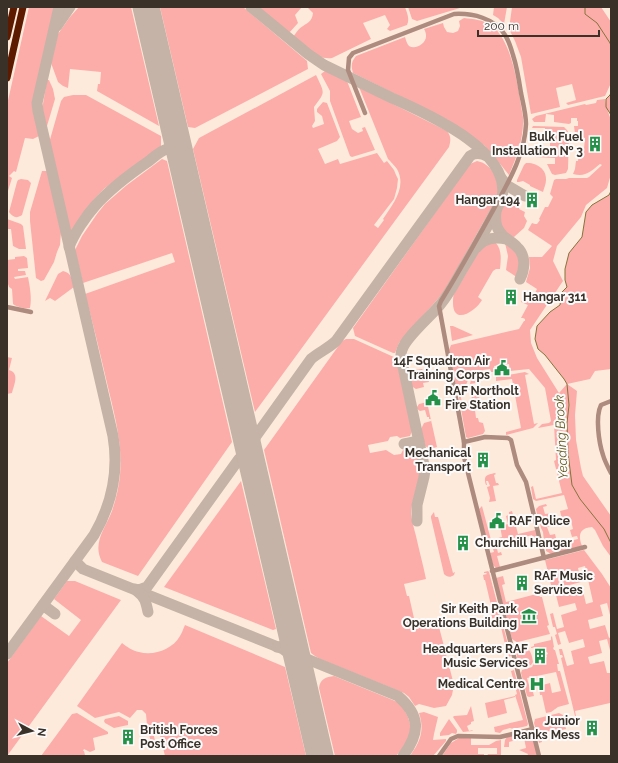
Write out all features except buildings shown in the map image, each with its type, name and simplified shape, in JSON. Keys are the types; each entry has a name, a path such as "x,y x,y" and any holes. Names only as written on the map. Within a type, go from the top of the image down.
{"highway":[{"path":"7,37 14,7"},
{"path":"7,78 23,7"}],"street":[{"path":"365,113 348,70 349,58 353,53 454,14 472,14 484,18 499,28 505,35 516,65 524,106 526,124 520,156 511,177 440,304 440,312 464,442 464,457 539,756"},
{"path":"7,307 31,312"},
{"path":"611,401 601,405 598,414 603,456 611,473"},
{"path":"464,442 485,437 509,438 511,440 517,464 526,482 544,558"},
{"path":"492,571 585,547"},
{"path":"439,756 451,739 458,736 500,738 533,729"}],"shaded area":[{"path":"29,7 55,7 34,100 34,114 39,136 33,139 25,138 16,172 14,171 9,176 12,178 8,191 7,105"},
{"path":"79,7 131,7 159,126 97,91 98,84 100,84 101,72 70,69 68,88 58,82 51,63 58,34"},
{"path":"160,7 243,7 307,61 308,69 195,128 188,127"},
{"path":"258,7 302,7 295,15 298,23 289,33"},
{"path":"305,7 405,7 408,20 407,25 390,31 387,29 390,25 385,15 363,23 371,39 332,58 326,58 311,52 293,37 299,29 312,18 313,13"},
{"path":"408,7 475,8 460,8 417,21 412,19"},
{"path":"494,7 507,7 504,24 493,15"},
{"path":"512,7 601,7 611,22 611,83 605,96 568,105 566,103 576,100 572,84 556,88 560,107 531,114 521,57 509,29"},
{"path":"464,18 488,23 499,33 505,43 514,68 523,117 523,125 519,147 509,175 485,146 448,120 353,73 352,64 356,56 405,37 409,46 418,46 425,41 426,34 424,29 443,23 447,32 453,33 458,31 460,26 459,21"},
{"path":"325,71 347,81 361,117 349,121 352,129 358,133 363,131 362,128 365,127 375,150 352,157 350,156 330,101 330,91 321,74"},
{"path":"316,75 323,93 314,107 315,121 312,126 313,128 324,124 322,116 317,112 317,109 323,102 327,103 340,137 337,141 318,149 325,164 338,159 340,164 377,153 384,163 387,161 394,170 398,179 394,199 374,225 378,228 398,195 400,189 400,176 397,169 388,159 359,87 447,131 450,136 450,142 449,147 255,412 193,149 199,138"},
{"path":"47,80 49,80 53,89 55,99 47,126 45,127 43,104"},
{"path":"611,93 611,115 607,109 611,120 611,174 607,188 586,205 581,217 557,246 553,261 563,281 530,330 531,343 537,358 559,393 567,384 577,391 575,415 576,440 581,468 583,476 611,516 611,557 592,527 582,531 580,539 582,546 551,554 546,551 548,546 578,539 577,536 572,537 570,530 573,529 571,521 563,523 560,511 568,509 564,495 536,501 533,499 531,487 533,486 536,499 562,493 554,461 556,460 554,425 538,428 542,424 549,423 551,421 545,388 529,369 510,371 509,364 494,366 495,372 491,372 490,369 483,370 483,373 476,383 470,384 472,375 470,375 466,385 456,387 449,350 451,345 519,329 525,321 525,319 521,318 528,305 521,302 527,291 534,295 537,289 526,282 530,268 529,257 542,257 552,246 528,230 532,223 537,224 545,207 548,207 553,197 550,194 554,180 587,178 602,165 600,164 585,174 573,174 576,161 578,161 579,151 580,149 584,149 585,138 575,134 574,126 578,126 577,118 571,118 571,123 569,124 554,122 554,115 546,114 545,122 534,122 532,119 536,116 585,104 596,103 597,100 605,99 606,104 606,99"},
{"path":"86,95 161,136 161,147 105,188 86,209 71,232 49,143 61,101 64,97"},
{"path":"533,126 564,127 567,130 569,134 568,169 566,173 555,175 552,174 547,164 555,164 555,158 535,157 532,155 550,155 550,141 544,140 545,128 532,128"},
{"path":"162,159 167,161 232,442 138,576 102,562 99,555 99,542 116,498 121,463 115,417 85,294 175,262 172,253 83,283 75,250 82,236 105,204 127,185"},
{"path":"477,161 483,163 491,169 494,174 498,196 446,289 399,343 395,353 355,336 353,328 470,164"},
{"path":"526,163 537,165 545,173 546,182 543,192 523,181 517,182"},
{"path":"42,171 47,171 61,232 60,245 54,262 44,280 41,281 36,278 30,212"},
{"path":"21,179 28,180 31,183 22,215 16,217 9,212 17,182"},
{"path":"611,191 611,369 595,371 590,379 567,384 545,355 538,349 535,339 537,326 550,312 560,305 562,292 567,287 565,280 565,269 569,253 582,237 586,212 592,205 609,195"},
{"path":"511,198 512,202 520,206 519,209 525,212 524,216 527,221 524,228 514,237 507,234 501,225 500,218 503,206 508,199"},
{"path":"7,219 23,226 26,249 19,249 13,246 11,229 7,229"},
{"path":"496,243 500,252 500,269 493,271 478,297 482,300 479,304 470,312 461,315 457,314 454,310 454,294 479,250 484,246"},
{"path":"505,243 516,253 520,262 518,278 506,270 508,256"},
{"path":"24,256 27,258 28,268 18,269 18,271 25,271 26,275 14,277 15,279 28,277 31,300 30,308 21,308 13,304 12,289 7,284 7,260"},
{"path":"63,271 70,275 74,287 55,301 50,298 45,301 58,274"},
{"path":"450,326 453,326 473,335 452,341"},
{"path":"346,339 354,339 396,358 412,431 410,436 400,438 397,436 390,437 388,441 368,445 370,453 386,450 394,455 401,454 403,450 413,448 418,455 420,471 411,514 426,579 404,584 407,596 409,596 416,627 438,623 454,685 452,695 446,706 434,708 419,704 415,706 409,697 404,693 320,659 311,653 264,450 342,341"},
{"path":"7,357 12,358 9,370 14,374 15,380 12,393 7,394"},
{"path":"422,369 427,375 429,382 423,383 424,387 416,389 411,386 409,371"},
{"path":"505,370 506,372 495,374 495,372"},
{"path":"525,372 529,374 525,375 534,424 538,423 533,428 506,435 506,432 521,428 512,379 496,381 496,377"},
{"path":"475,388 478,391 480,401 476,404 476,418 478,418 479,422 483,423 485,431 483,434 468,438 466,437 458,392 460,391 462,403 472,401 471,390 468,389"},
{"path":"427,402 431,419 427,417 425,410 420,411 417,409 419,404"},
{"path":"431,420 437,447 430,449 425,446 421,429 424,423"},
{"path":"495,473 496,483 499,485 493,486 496,501 489,502 490,498 487,487 490,486 488,481 486,481 486,485 485,477"},
{"path":"241,481 276,629 273,630 164,587"},
{"path":"546,504 547,506 543,507 545,514 553,513 556,525 547,527 550,535 555,534 556,538 555,541 547,543 544,542 543,532 536,509 539,506"},
{"path":"482,506 491,540 502,537 500,526 508,524 506,516 512,511 518,534 535,530 538,542 535,543 532,535 521,538 522,545 509,549 507,541 496,544 498,553 501,552 502,555 497,556 500,567 496,568 493,565 490,553 494,552 491,542 487,543 479,509"},
{"path":"434,512 435,517 438,517 453,573 455,572 451,577 444,574 431,518"},
{"path":"584,550 611,588 611,619 607,603 600,605 603,616 588,620 590,629 605,625 609,638 611,637 611,654 607,639 599,641 602,653 588,657 590,664 604,661 607,673 611,673 611,703 575,711 576,716 561,658 563,657 560,655 559,649 562,649 567,666 574,664 571,651 585,647 583,639 569,643 565,631 558,633 561,644 558,645 555,635 557,634 555,627 553,627 550,614 553,613 557,629 564,627 561,615 577,610 575,603 559,607 553,588 551,589 545,560","holes":["585,566 593,602 586,604 583,591 568,594 566,586 581,582 578,568"]},
{"path":"488,571 511,656 508,657 500,623 494,624 491,614 493,614 483,575 487,574 484,572"},
{"path":"503,576 505,584 502,585 506,602 541,594 539,595 542,597 549,625 547,626 550,634 518,643 512,639 496,578"},
{"path":"67,581 75,581 121,600 7,756 7,663 41,616 69,636 81,620 54,599"},
{"path":"185,625 285,667 306,756 165,756 159,731 153,732 156,745 155,747 152,747 146,714 142,710 137,710 130,718 119,712 95,718 77,706 122,643 130,649 144,653 162,651 177,641"},
{"path":"552,636 553,648 559,664 557,664 558,671 560,671 569,704 558,707 551,712 546,713 542,695 540,695 539,686 550,683 552,693 561,691 556,672 527,678 531,692 533,692 534,696 529,697 527,696 521,673 522,670 532,667 535,661 536,665 540,664 539,659 547,657 546,655 548,654 545,650 538,652 540,651 539,647 531,647 534,646 534,644 551,640"},
{"path":"525,648 530,651 533,662 531,665 522,667 519,666 516,652 517,650"},
{"path":"514,670 528,724 527,726 503,730 500,733 495,732 494,727 523,720 515,695 517,694 511,671"},
{"path":"334,676 400,703 408,716 410,735 407,742 396,756 335,756 319,688 324,679"},
{"path":"515,696 504,700 507,713 488,718 485,703"},
{"path":"471,706 474,721 467,726 469,731 473,730 472,731 463,732 453,717 467,715"},
{"path":"424,712 438,717 433,740 446,739 446,741 433,756 410,756 419,741 422,725 419,713"},
{"path":"77,713 108,732 108,734 93,738 95,750 90,752 84,749 83,751 85,755 83,756 41,756 72,714"},
{"path":"559,713 563,715 562,719 564,719 566,729 545,733 542,732 542,742 539,743 534,723 535,719"},
{"path":"119,716 128,721 128,725 114,728 104,721 105,719"},
{"path":"449,719 457,730 456,734 452,733 449,735 440,736 440,733"},
{"path":"528,732 533,738 538,756 527,756 528,754 519,750 526,748 524,738 509,742 509,747 504,747 507,737"},
{"path":"459,738 471,738 471,745 489,745 501,740 501,756 487,756 488,754 497,754 497,748 478,748 478,754 484,754 484,756 442,756 451,743"}],"waterway":[{"name":"Yeading Brook","path":"585,7 585,14 597,23 611,46"},
{"name":"Yeading Brook","path":"611,93 606,99 606,107 611,115"},
{"name":"Yeading Brook","path":"611,191 609,195 592,205 586,212 582,237 569,253 565,269 565,280 567,287 562,292 560,305 550,312 537,326 535,339 538,349 545,355 567,384 569,405 567,423 568,453 572,485 580,499 604,529 611,543"}],"taxiway":[{"path":"7,654 94,535 110,500 114,475 115,449 113,436 37,103 59,7"},
{"path":"57,26 70,7"},
{"path":"251,7 308,54 324,65 445,124 464,136 481,149 494,164 502,181 502,198 483,235 448,294 435,311 408,340 401,352 401,359 425,470 417,505 417,521"},
{"path":"69,247 84,220 101,199 121,182 164,150 174,150 181,158"},
{"path":"253,471 252,454 256,436 311,359 336,341 470,156 478,153 487,156"},
{"path":"501,178 508,186 525,196"},
{"path":"496,211 498,230 515,245 522,254 524,267 520,279"},
{"path":"477,247 484,241 491,238 507,239"},
{"path":"243,454 246,444 244,434"},
{"path":"404,444 419,441"},
{"path":"135,589 139,590 147,587 239,459 248,459 252,465"},
{"path":"75,561 83,569 283,649 296,663 302,681"},
{"path":"137,591 145,600 148,612"},
{"path":"43,605 55,614"},
{"path":"277,647 285,645 289,640 289,627"},
{"path":"294,646 297,653 302,657 398,696 406,703 411,711 416,725 413,740 403,756"}],"runway":[{"path":"146,7 320,756"}],"place":[{"name":"Bulk Fuel Installation № 3","path":"595,144"},
{"name":"Hangar 194","path":"532,200"},
{"name":"Hangar 311","path":"511,297"},
{"name":"14F Squadron Air Training Corps","path":"502,368"},
{"name":"RAF Northolt Fire Station","path":"433,398"},
{"name":"Mechanical Transport","path":"483,460"},
{"name":"RAF Police","path":"497,521"},
{"name":"Churchill Hangar","path":"463,543"},
{"name":"RAF Music Services","path":"522,583"},
{"name":"Sir Keith Park Operations Building","path":"529,616"},
{"name":"Headquarters RAF Music Services","path":"540,656"},
{"name":"Medical Centre","path":"537,684"},
{"name":"Junior Ranks Mess","path":"592,728"},
{"name":"British Forces Post Office","path":"128,737"}]}
